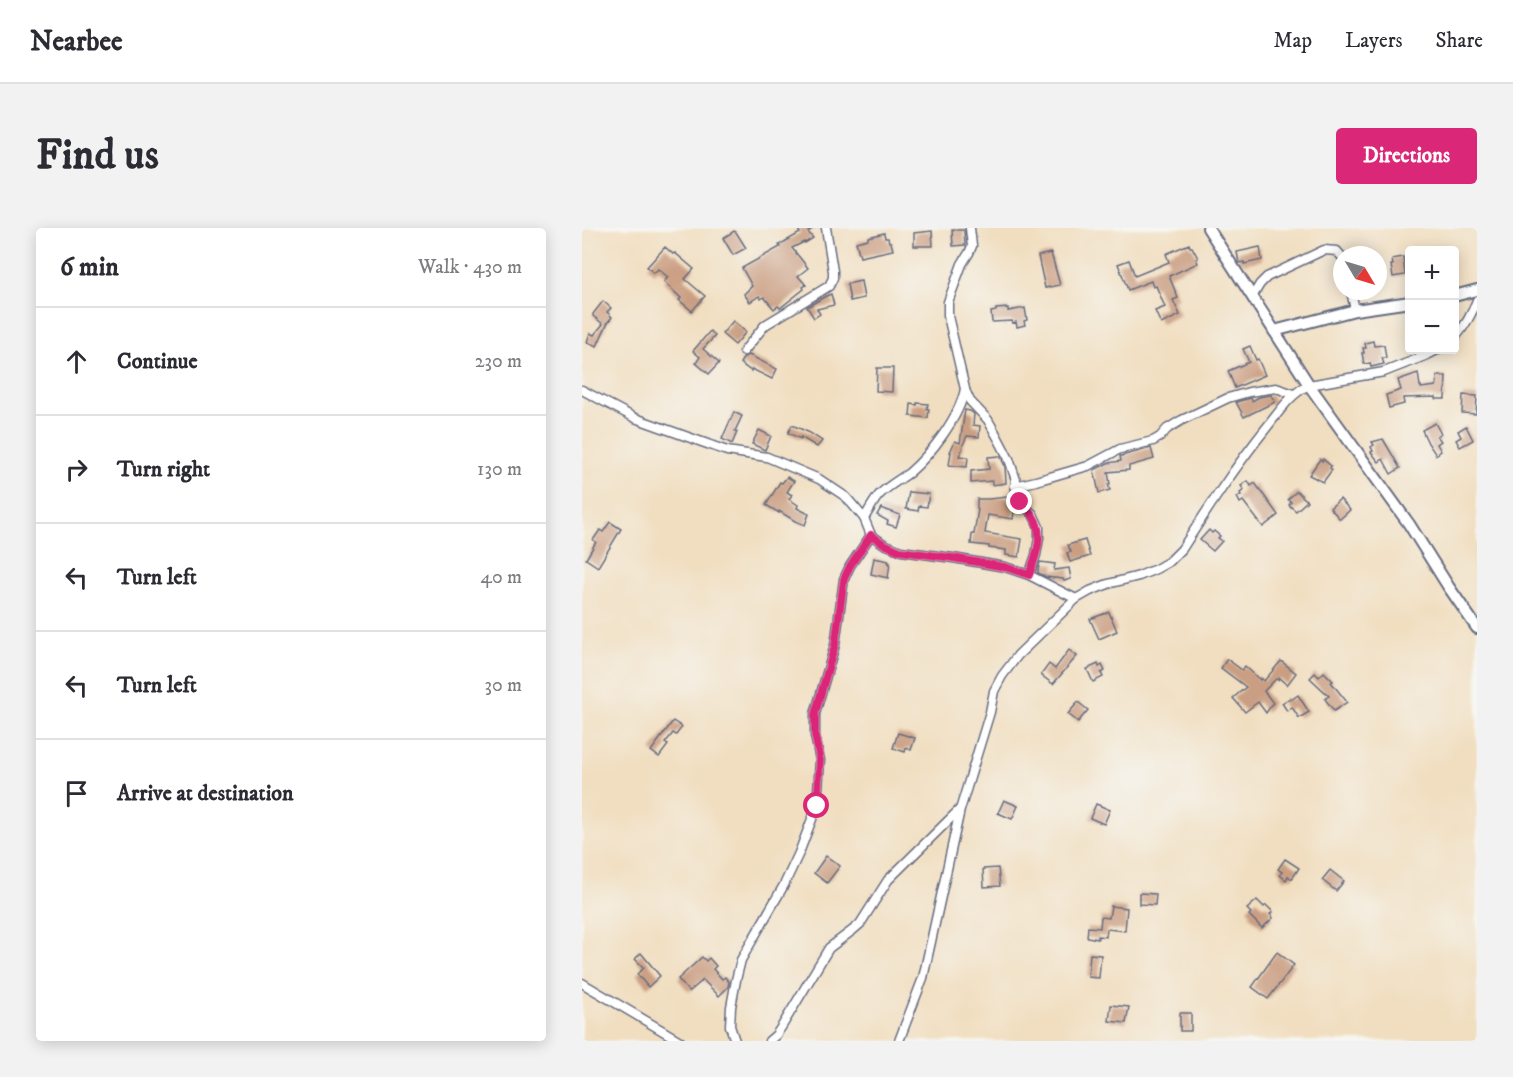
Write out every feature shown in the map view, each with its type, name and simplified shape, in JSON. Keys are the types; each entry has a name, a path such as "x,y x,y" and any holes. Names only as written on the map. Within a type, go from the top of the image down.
{"street":[{"path":"744,351 765,325 829,286 833,271 826,228"},
{"path":"970,228 972,246 962,264 948,302 948,316 965,389 970,401 988,420 998,438 1009,459 1016,480 1016,494 1020,502 1033,514 1039,526 1036,555 1029,575"},
{"path":"1208,228 1309,385 1409,524 1477,628"},
{"path":"1252,297 1267,277 1324,250 1333,251"},
{"path":"1459,295 1477,290"},
{"path":"1353,300 1355,310"},
{"path":"1459,334 1477,300"},
{"path":"1274,331 1355,310 1405,303"},
{"path":"899,1041 923,978 960,810 994,692 1002,676 1018,655 1076,599 1108,584 1139,576 1170,561 1182,549 1236,466 1278,412 1301,388 1384,372 1430,354"},
{"path":"1015,486 1088,466 1120,449 1153,441 1182,420 1228,398 1276,388 1294,394"},
{"path":"864,518 879,495 908,473 929,452 957,413 965,389"},
{"path":"582,390 635,418 727,451 767,457 819,479 846,497 864,518 871,535 900,551 1005,567 1029,575 1076,599"},
{"path":"735,1041 730,1026 730,1006 741,960 784,885 817,806 820,760 815,736 815,714 835,645 844,579 871,535"},
{"path":"769,1041 782,1026 829,948 860,924 888,880 960,810"},
{"path":"582,983 680,1041"}],"building":[{"path":"797,228 814,228 808,232 813,238 792,248 808,268 798,276 806,285 804,289 780,308 778,306 774,309 764,297 761,299 759,296 750,302 744,294 752,286 742,268 800,233"},
{"path":"952,230 964,230 965,245 953,246"},
{"path":"734,231 746,248 733,255 723,238"},
{"path":"932,231 933,246 914,246 914,233"},
{"path":"884,233 885,238 891,242 893,250 860,257 856,242"},
{"path":"1189,244 1198,258 1196,259 1198,263 1169,276 1178,298 1173,300 1180,315 1161,324 1155,311 1165,307 1156,286 1153,287 1151,281 1128,290 1118,264 1129,260 1135,276 1169,262 1166,254"},
{"path":"665,247 694,269 685,279 705,296 692,311 664,282 668,277 658,269 654,273 647,267"},
{"path":"1260,247 1262,260 1239,263 1237,252"},
{"path":"1051,253 1060,285 1045,288 1038,256"},
{"path":"1403,257 1405,275 1393,277 1392,259"},
{"path":"861,281 864,298 850,301 847,284"},
{"path":"831,294 834,305 817,309 820,314 814,318 807,307"},
{"path":"603,301 611,308 607,312 612,317 597,346 587,342 590,333 594,335 603,324 593,314"},
{"path":"1008,308 1008,311 1025,308 1027,320 1024,321 1025,325 1017,327 1016,322 1012,321 992,322 991,312"},
{"path":"733,321 746,332 735,345 722,334"},
{"path":"710,331 715,336 703,349 719,363 709,374 696,363 700,357 693,351"},
{"path":"1373,341 1374,346 1384,345 1386,358 1382,358 1384,364 1371,367 1370,363 1364,364 1362,353 1364,353 1363,348 1366,348 1365,343"},
{"path":"1250,346 1265,375 1235,388 1228,371 1249,362 1243,349"},
{"path":"749,355 777,369 772,379 752,369 751,371 740,363 744,357"},
{"path":"877,368 893,368 892,392 876,391"},
{"path":"1418,373 1421,388 1436,386 1437,376 1446,376 1445,399 1403,398 1404,404 1389,408 1386,395 1401,390 1398,380"},
{"path":"1271,395 1275,402 1244,417 1236,402 1251,398 1252,401"},
{"path":"1463,395 1477,396 1476,414 1462,413"},
{"path":"917,403 928,404 928,418 910,416 911,404 917,405"},
{"path":"965,410 974,414 973,425 980,426 979,437 967,436 962,447 959,456 968,457 967,467 949,465 950,452 955,441 960,443"},
{"path":"734,412 742,416 732,444 722,439"},
{"path":"1435,423 1441,434 1437,436 1441,441 1437,444 1441,451 1436,455 1422,430"},
{"path":"792,425 822,441 817,447 801,437 801,439 788,433"},
{"path":"1466,426 1473,440 1460,447 1456,440 1461,437 1458,431"},
{"path":"759,430 771,436 765,450 752,444"},
{"path":"1383,439 1400,468 1391,474 1383,459 1379,462 1371,452 1373,451 1371,447 1374,445 1372,442"},
{"path":"1151,448 1154,459 1129,466 1129,470 1108,472 1110,490 1099,493 1094,470 1108,463 1121,461 1120,456"},
{"path":"1000,456 1005,466 1006,483 992,485 992,481 971,483 971,471 989,469 988,457"},
{"path":"1320,459 1331,466 1332,470 1323,482 1309,475"},
{"path":"787,477 794,481 787,492 792,495 789,499 798,505 797,508 809,514 805,525 766,505 780,482 782,483"},
{"path":"1248,481 1251,486 1255,483 1278,515 1263,527 1243,501 1240,503 1237,497 1244,490 1241,486"},
{"path":"1297,491 1307,501 1296,511 1289,505 1291,502 1288,499"},
{"path":"909,492 929,494 927,507 919,506 918,511 906,509"},
{"path":"1007,497 1012,501 1013,519 988,515 985,533 1022,539 1019,557 1006,555 1006,550 971,544 978,509 977,499"},
{"path":"1340,499 1350,510 1340,519 1330,508"},
{"path":"881,508 900,515 896,527 887,524 888,521 877,515"},
{"path":"610,522 621,529 598,567 586,559 596,542 593,540"},
{"path":"1209,530 1220,536 1218,538 1222,541 1213,551 1200,540"},
{"path":"1085,540 1090,556 1070,562 1067,553 1071,552 1068,545"},
{"path":"874,558 889,561 888,578 871,574"},
{"path":"1040,562 1055,564 1054,570 1069,568 1071,579 1064,581 1038,573"},
{"path":"1109,612 1117,631 1099,639 1090,619"},
{"path":"1069,650 1077,656 1053,684 1041,675 1049,664 1055,669"},
{"path":"1227,659 1242,670 1245,666 1264,681 1281,661 1296,673 1287,685 1279,678 1264,691 1273,703 1266,713 1258,702 1245,712 1233,698 1246,687 1221,668"},
{"path":"1098,664 1099,667 1102,665 1105,671 1101,673 1103,677 1093,682 1087,669"},
{"path":"1324,672 1347,702 1334,711 1325,699 1329,696 1310,678 1315,673 1319,677"},
{"path":"1298,695 1309,712 1299,718 1292,707 1287,711 1282,703"},
{"path":"1078,702 1088,710 1078,722 1068,714"},
{"path":"673,721 682,727 665,743 668,745 659,757 651,751"},
{"path":"898,733 915,738 911,750 906,748 905,752 893,748"},
{"path":"1004,800 1018,806 1012,819 998,813"},
{"path":"1096,804 1110,810 1104,824 1090,818"},
{"path":"826,856 840,866 827,883 814,873"},
{"path":"1285,859 1299,868 1292,879 1288,876 1286,880 1280,875 1282,872 1278,869"},
{"path":"998,868 1000,886 984,887 983,869"},
{"path":"1330,870 1344,881 1336,891 1322,880"},
{"path":"1139,893 1156,894 1155,905 1139,904"},
{"path":"1257,900 1273,912 1270,914 1273,918 1262,928 1249,915 1251,913 1247,909"},
{"path":"1111,906 1127,908 1125,931 1107,929 1106,937 1098,936 1098,939 1087,937 1088,927 1100,928 1101,917 1109,918"},
{"path":"1277,952 1294,965 1268,999 1252,987"},
{"path":"641,953 660,976 648,987 637,974 644,968 635,959"},
{"path":"1090,954 1101,955 1099,978 1088,977"},
{"path":"702,957 706,961 709,958 716,966 713,969 722,979 725,977 729,982 728,987 719,996 703,980 689,992 678,979"},
{"path":"1111,1005 1129,1007 1126,1023 1109,1021"},
{"path":"1180,1013 1191,1013 1191,1031 1180,1031"}],"route":[{"path":"817,806 820,760 815,736 815,714 835,645 844,579 850,566 871,535 900,551 1005,567 1029,575 1036,555 1039,526 1033,514 1020,502"}]}
